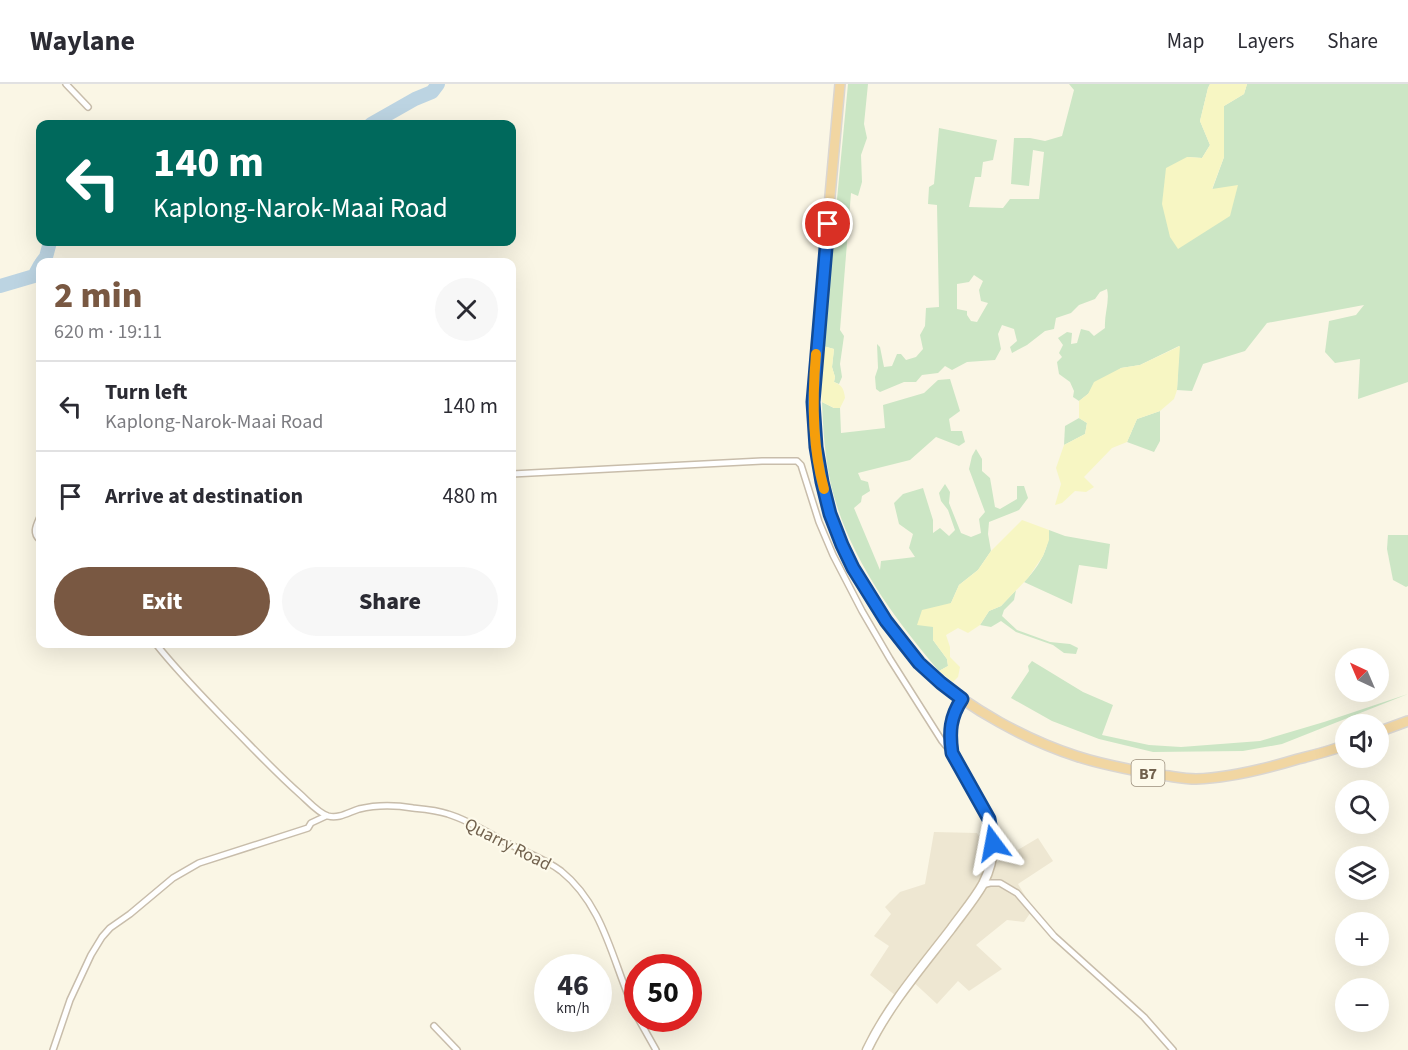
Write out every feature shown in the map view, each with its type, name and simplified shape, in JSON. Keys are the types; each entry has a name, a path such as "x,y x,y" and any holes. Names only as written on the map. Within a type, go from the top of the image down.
{"highway":[{"name":"B7","path":"840,84 813,402 816,447 830,514 842,545 853,568 886,621 919,663 962,699 1007,726 1057,750 1112,767 1194,779 1268,768 1335,748"},
{"path":"1389,728 1408,721"}],"main road":[{"path":"867,1050 893,1005 965,911 982,885 992,855 991,827 984,809 952,753 950,725 962,699"}],"street":[{"path":"66,84 88,107"},
{"path":"516,474 708,465 762,460 797,461 801,465 819,522 862,611 890,659 952,753"},
{"path":"159,648 268,764 326,816"},
{"name":"Quarry Road","path":"53,1050 70,999 102,937 110,928 173,878 199,863 308,828 311,823 326,816 340,816 360,809 403,806 447,813 547,862 562,872 575,884 592,907 604,930 624,988"},
{"path":"982,885 1000,883 1017,893 1054,936 1144,1017 1173,1050"},
{"path":"434,1026 457,1050"},
{"name":"Quarry Road","path":"646,1032 656,1050"}],"shaded area":[{"path":"848,84 868,84 864,124 867,138 861,155 862,182 858,196 851,193 840,330 844,336 840,364 842,377 839,384 834,382 832,367 834,349 823,346"},
{"path":"1069,84 1210,84 1200,121 1210,145 1202,158 1187,157 1212,190 1224,157 1224,106 1244,94 1247,84 1408,84 1408,382 1358,399 1360,359 1335,363 1325,352 1329,321 1356,315 1364,305 1267,323 1245,351 1203,364 1192,391 1177,390 1179,346 1140,365 1121,368 1079,401 1073,397 1074,391 1070,382 1059,374 1057,362 1062,357 1059,353 1063,345 1058,338 1067,332 1072,333 1071,344 1077,343 1081,329 1089,331 1094,336 1105,328 1107,289 1100,292 1095,299 1079,305 1071,313 1056,318 1054,329 1045,331 1012,353 1010,347 1017,341 1014,329 1002,325 998,334 1001,349 995,360 967,362 952,370 945,366 938,373 922,375 916,382 904,382 880,392 876,389 877,344 880,347 884,367 892,366 897,354 901,354 906,360 916,357 923,349 920,335 925,326 926,308 939,307 937,205 928,204 929,187 934,184 939,128 997,140 993,160 983,162 981,177 975,177 969,207 1003,208 1010,199 1039,199 1044,152 1033,150 1029,186 1011,184 1014,138 1045,141 1062,136 1074,90","holes":["974,275 983,281 979,290 981,301 988,303 977,322 971,321 967,311 957,309 957,284 969,282"]},
{"path":"950,379 960,411 949,419 951,431 962,431 965,442 959,446 936,437 910,460 858,473 861,480 868,482 870,491 862,496 861,502 854,508 880,570 881,561 915,557 909,548 913,534 899,524 894,503 903,494 923,488 933,520 933,533 940,528 949,536 955,530 939,493 945,484 950,492 949,503 961,533 971,537 981,533 979,519 985,512 969,469 976,449 982,459 982,471 990,478 995,507 1000,509 1017,499 1017,486 1024,486 1028,498 1019,510 989,522 988,534 991,551 978,570 959,585 951,603 933,627 933,640 947,659 948,666 939,671 889,607 861,561 849,536 831,485 822,402 834,408 840,408 841,433 885,428 883,405 924,393 938,380"},
{"path":"1160,411 1160,441 1154,452 1127,442 1137,419"},
{"path":"1079,418 1087,423 1085,434 1064,445 1065,426"},
{"path":"1049,530 1065,536 1110,544 1107,569 1079,565 1072,604 1024,582 1042,558"},
{"path":"1388,535 1408,535 1408,586 1406,587 1393,580 1387,549"},
{"path":"1016,590 1014,600 1004,610 1002,616 1017,630 1050,642 1070,644 1078,648 1076,654 1064,653 1053,645 1016,632 1001,621 991,627 980,625 989,611 1001,606"},
{"path":"1032,661 1083,692 1113,705 1102,735 1149,745 1181,747 1260,741 1335,718 1335,723 1282,744 1243,751 1153,752 1099,739 1052,721 1011,698 1029,671 1028,666"},
{"path":"1384,702 1388,702 1358,714 1348,714"},
{"path":"934,832 977,833 994,864 1038,838 1053,861 1018,884 1033,909 1024,922 1007,920 976,945 1002,969 969,991 958,981 937,1004 910,979 896,996 870,975 889,946 874,936 891,914 885,907 900,892 925,884"}],"sand":[{"path":"1210,84 1247,84 1244,94 1224,106 1224,157 1212,189 1238,185 1230,216 1178,249 1170,237 1162,204 1166,168 1187,157 1202,158 1210,145 1200,121"},
{"path":"823,346 834,349 832,367 834,382 842,388 845,398 840,408 834,408 822,402"},
{"path":"1180,346 1177,390 1174,399 1160,411 1137,419 1127,442 1112,448 1084,477 1094,487 1086,492 1075,491 1062,503 1055,505 1061,484 1056,468 1064,445 1085,434 1087,423 1079,418 1079,401 1088,394 1094,382 1121,368 1140,365"},
{"path":"1022,520 1049,530 1049,540 1043,556 1028,578 1001,606 989,611 980,625 968,633 958,628 946,635 950,657 960,667 958,677 953,682 939,671 948,666 947,659 933,640 933,627 917,625 922,610 951,603 959,585 978,570 991,551"}],"waterway":[{"path":"378,120 432,92 438,84"},
{"path":"45,258 49,246"},
{"path":"0,286 34,276 36,272"}],"slow traffic":[{"path":"816,354 813,402 816,447 824,489"}],"route":[{"path":"828,224 813,402 816,447 830,514 853,568 886,621 919,663 962,699 950,725 952,753 989,819 993,843"}]}
